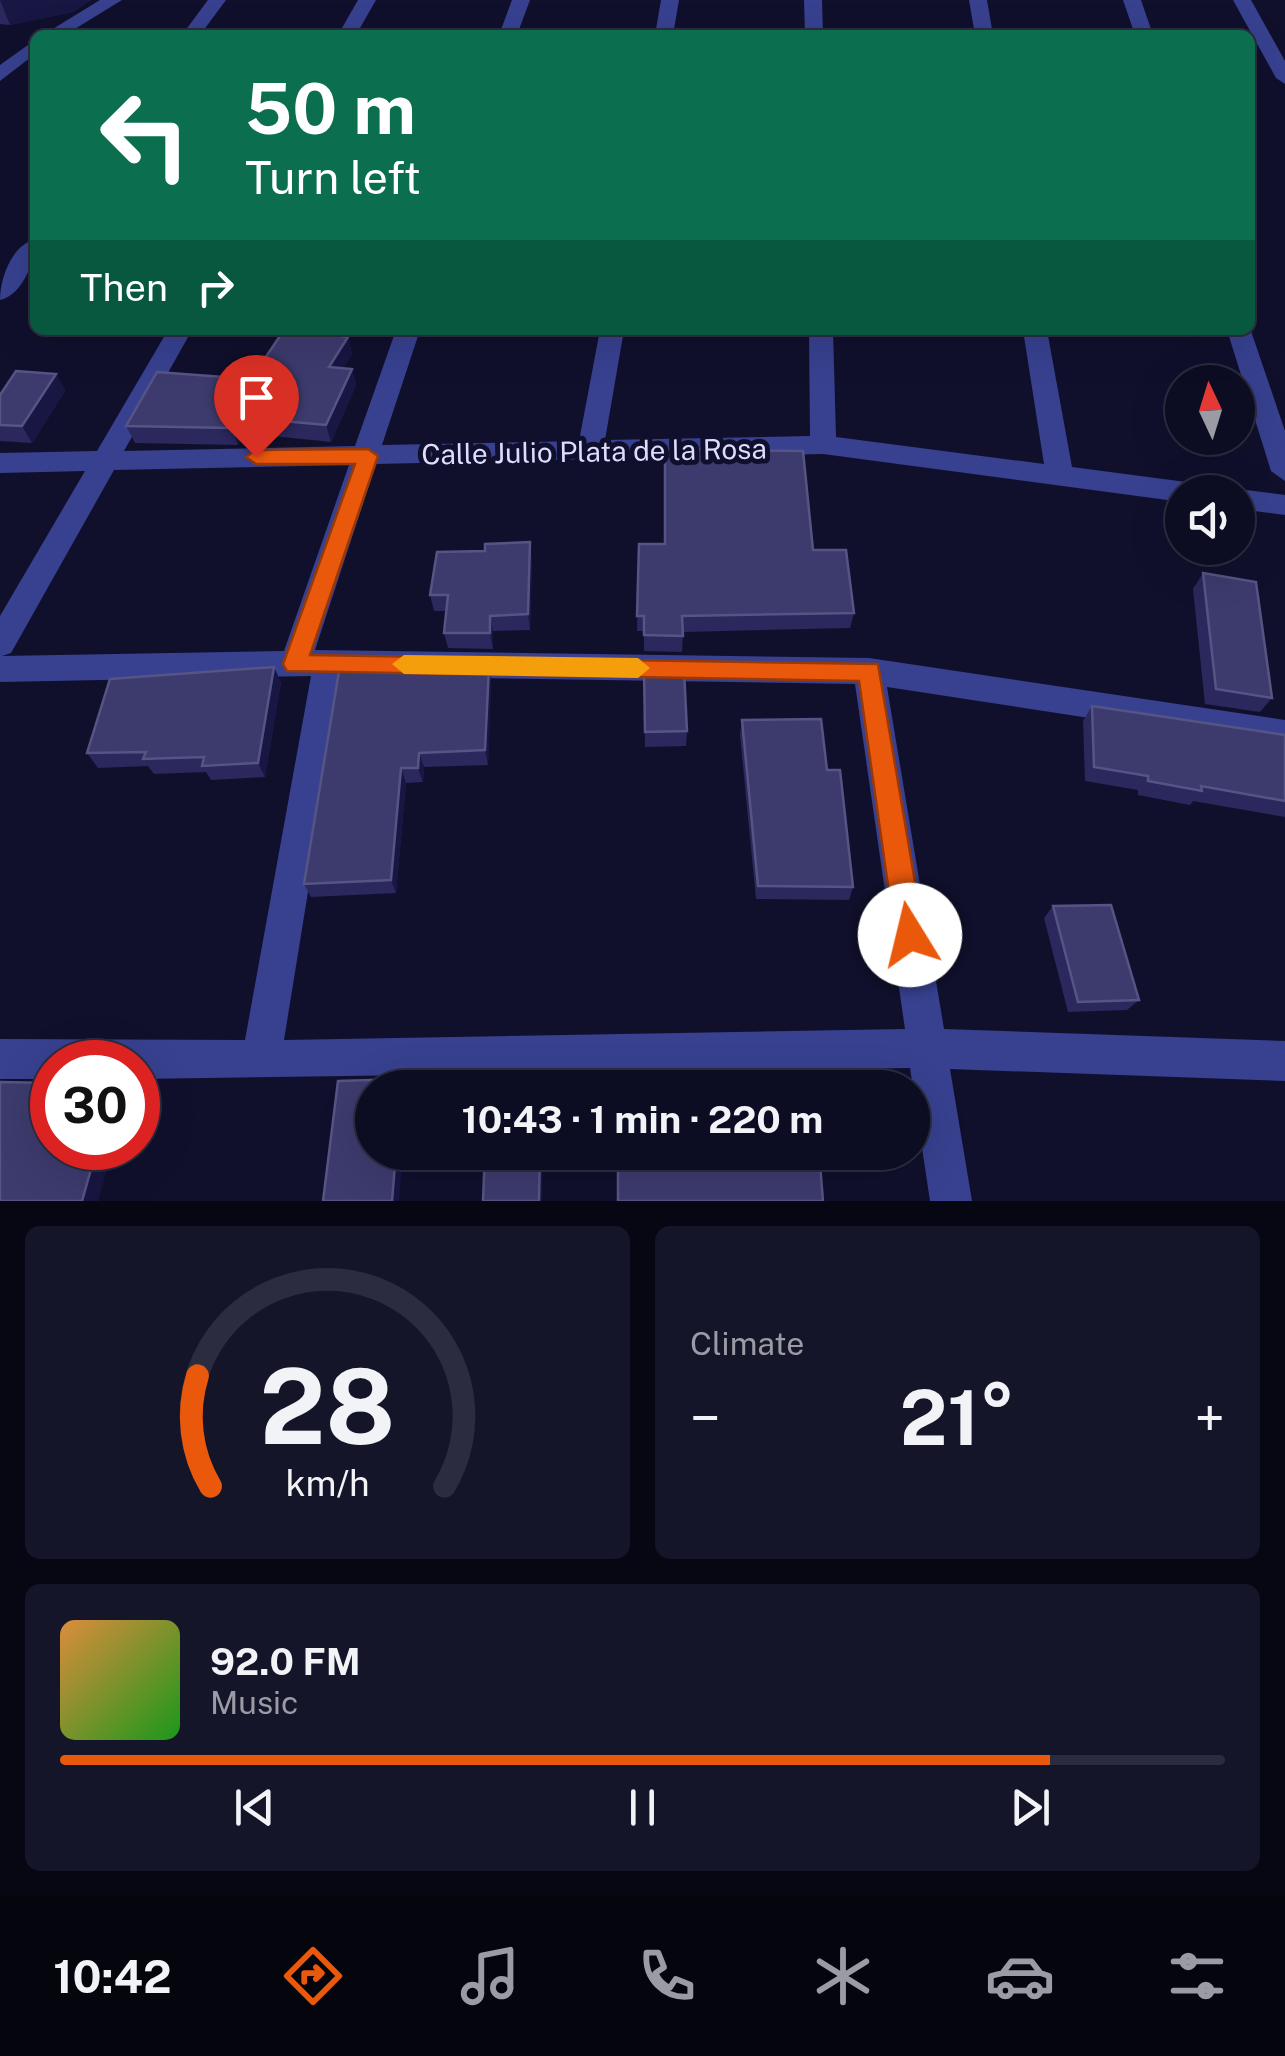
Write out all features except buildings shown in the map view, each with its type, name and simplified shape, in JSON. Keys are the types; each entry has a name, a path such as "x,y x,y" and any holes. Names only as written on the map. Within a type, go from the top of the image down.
{"street":[{"path":"61,30 113,0"},
{"path":"196,30 218,0"},
{"path":"351,30 368,0"},
{"path":"510,30 521,0"},
{"path":"665,30 670,0"},
{"path":"813,0 814,30"},
{"path":"978,0 983,30"},
{"path":"1132,0 1142,30"},
{"path":"1242,0 1285,78"},
{"path":"0,75 30,49"},
{"path":"0,294 30,253"},
{"path":"0,644 177,335"},
{"path":"261,1060 312,664 368,456 406,335"},
{"path":"590,451 611,335"},
{"path":"821,335 824,445"},
{"path":"1035,335 1060,476"},
{"path":"1241,335 1285,471"},
{"name":"Calle Julio Plata de la Rosa","path":"0,462 824,445 1165,489"},
{"path":"1255,502 1285,506"},
{"path":"0,669 312,664 870,671 1285,734"},
{"path":"870,671 951,1201"},
{"path":"0,1059 261,1060 926,1048 1285,1061"}],"slow traffic":[{"path":"404,664 638,668"}],"route":[{"path":"256,457 368,456 295,664 870,671 910,935"}]}
